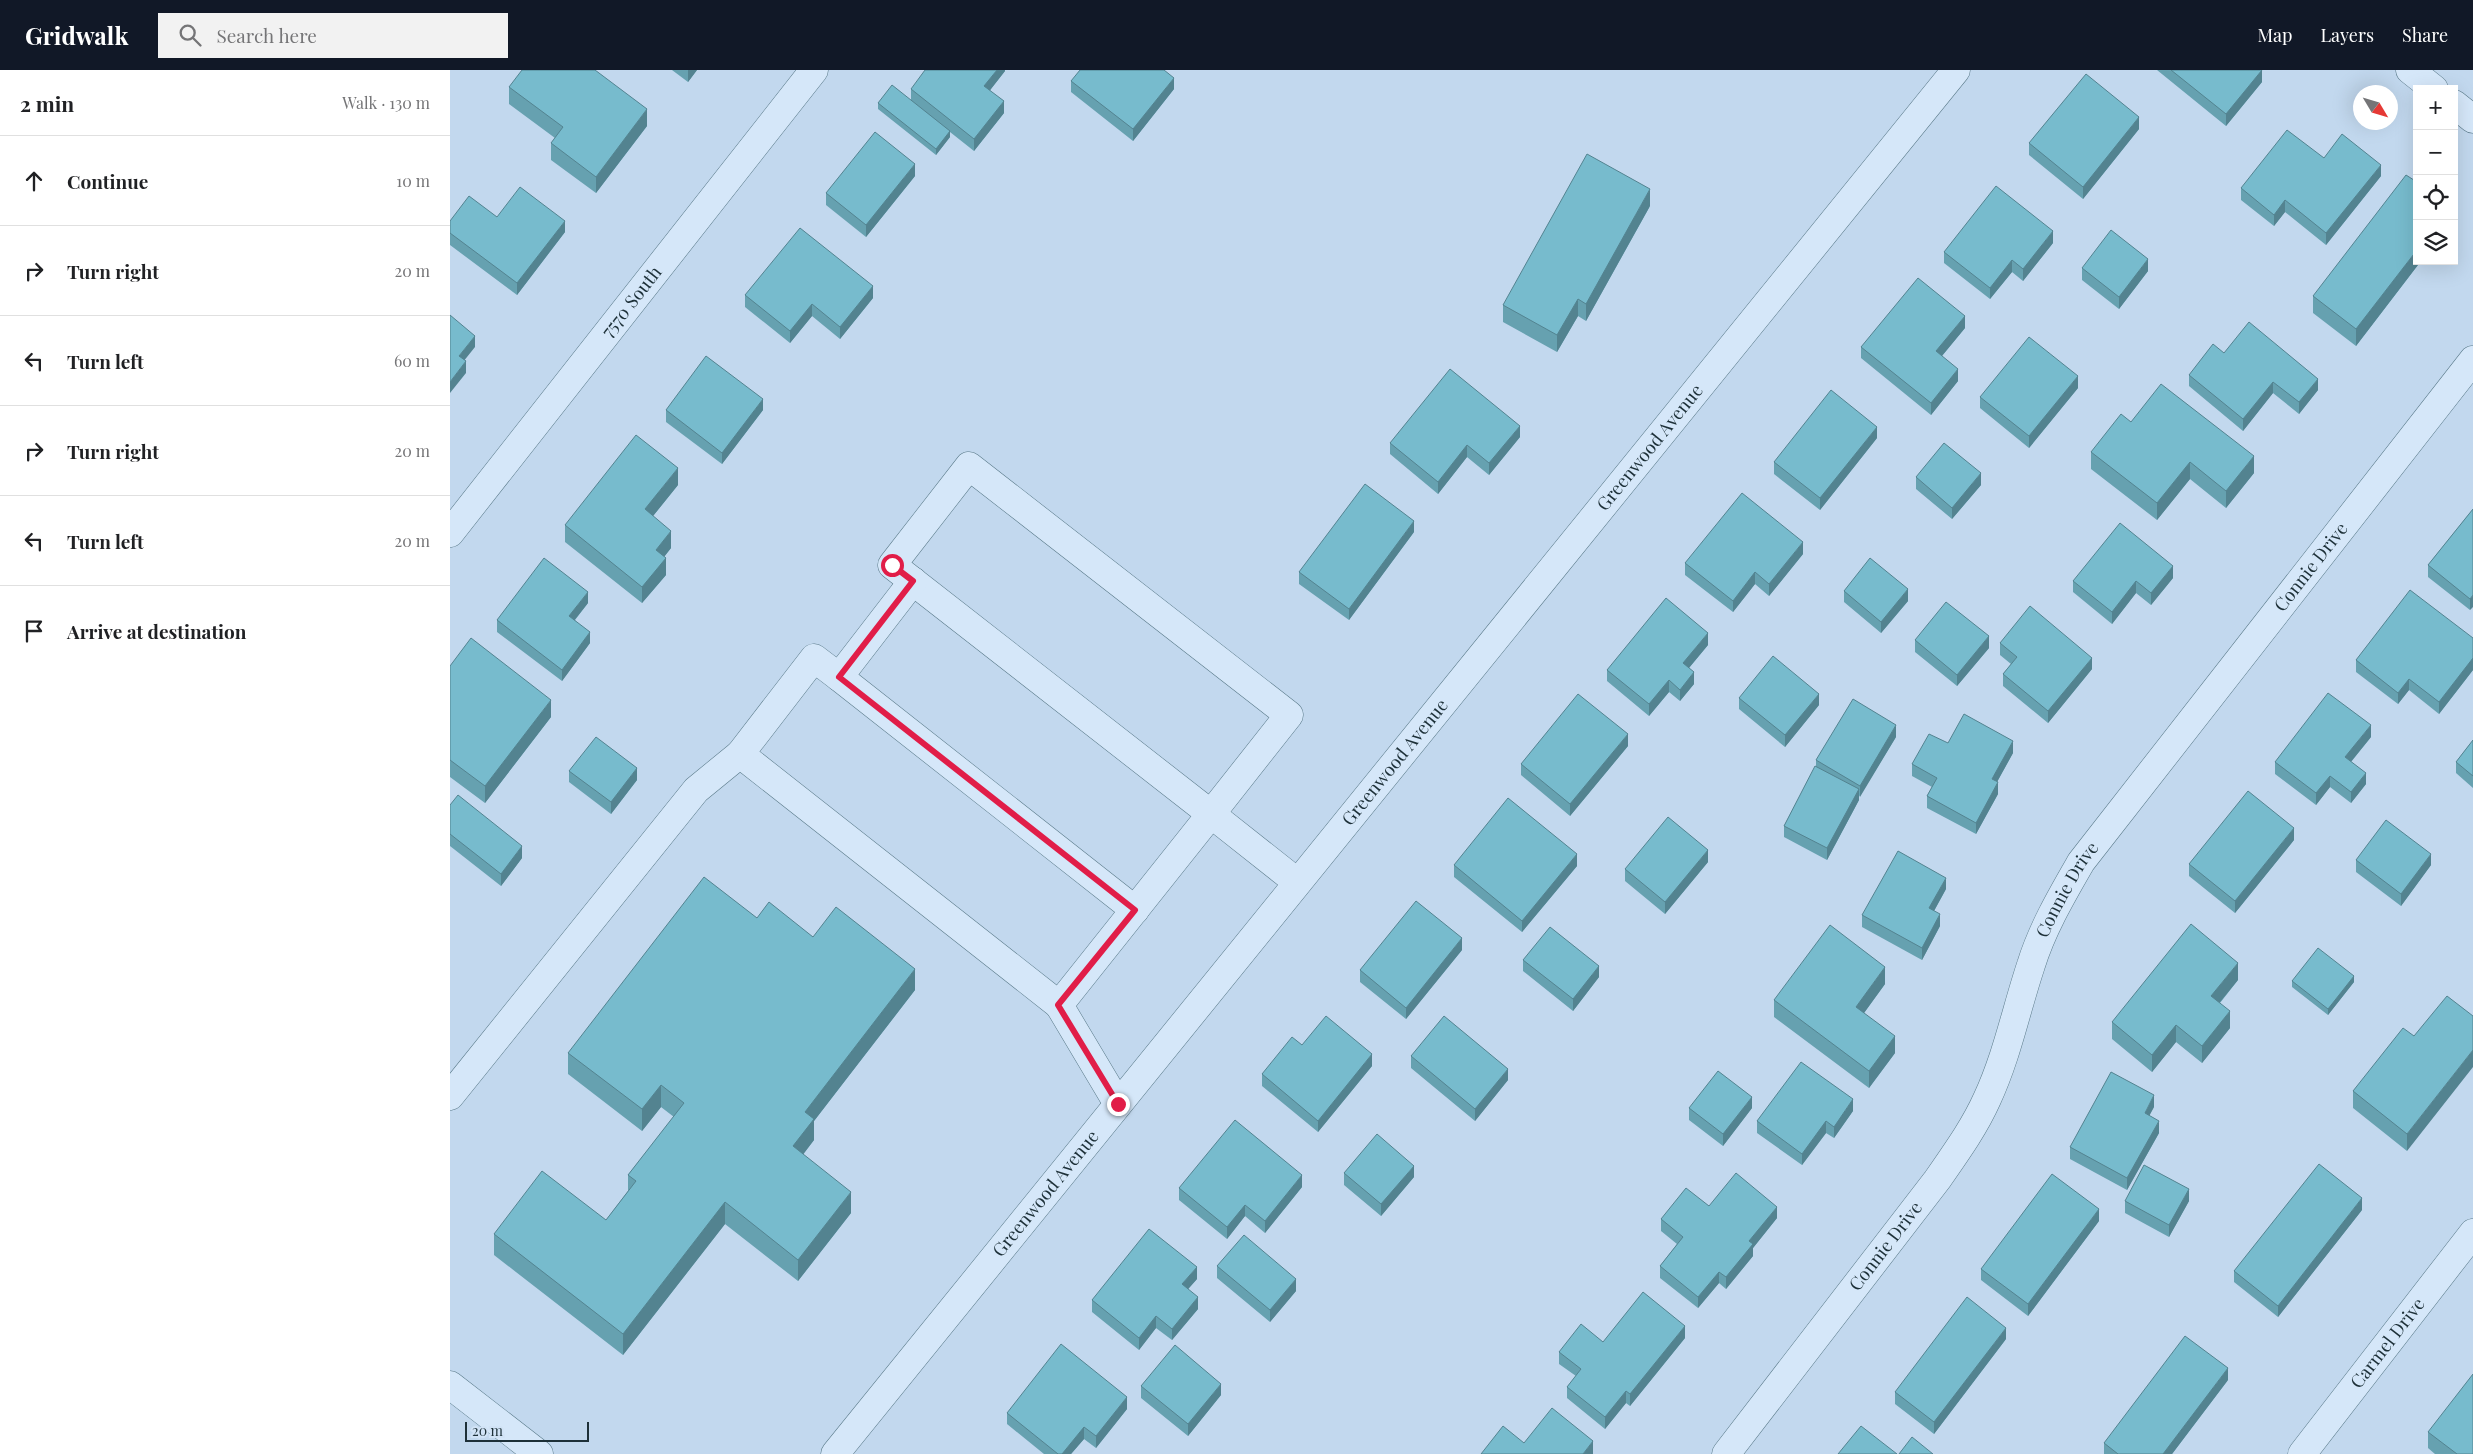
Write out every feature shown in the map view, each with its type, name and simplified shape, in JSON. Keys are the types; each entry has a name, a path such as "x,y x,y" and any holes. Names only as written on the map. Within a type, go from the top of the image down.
{"street":[{"name":"7570 South","path":"450,533 814,70"},
{"name":"Greenwood Avenue","path":"835,1454 1956,70"},
{"path":"2410,70 2429,85"},
{"path":"2458,107 2473,119"},
{"name":"Connie Drive","path":"1726,1454 1937,1180 1966,1138 1987,1100 2007,1050 2031,963 2054,909 2081,862 2473,360"},
{"path":"1058,1005 1135,910 1211,814 1289,716 969,466 892,565 1211,814 1297,882"},
{"path":"839,677 913,581"},
{"path":"450,1096 696,790 740,754 814,658 1135,910"},
{"path":"740,754 1058,1005 1118,1104"},
{"name":"Carmel Drive","path":"2302,1454 2473,1233"},
{"path":"450,1385 539,1454"}],"building":[{"path":"522,70 595,70 647,109 596,177 551,143 563,127 509,87"},
{"path":"925,70 997,70 984,86 1004,101 974,139 911,89"},
{"path":"1080,70 1164,70 1174,78 1133,129 1071,81"},
{"path":"2171,70 2262,70 2226,114"},
{"path":"2086,74 2139,117 2083,187 2029,143"},
{"path":"892,85 950,131 936,149 878,103"},
{"path":"2287,130 2324,158 2342,134 2381,165 2326,233 2285,200 2274,215 2241,188"},
{"path":"875,132 915,164 866,225 826,193"},
{"path":"1587,154 1650,189 1586,304 1578,299 1557,335 1503,305"},
{"path":"2406,175 2413,179 2413,255 2356,329 2313,296"},
{"path":"1996,186 2053,231 2023,269 2012,260 1990,288 1944,252"},
{"path":"520,187 565,221 517,283 450,233 450,221 469,196 497,217"},
{"path":"800,228 873,286 840,327 812,304 790,331 745,295"},
{"path":"2111,230 2148,259 2119,297 2082,268"},
{"path":"1918,278 1965,316 1936,351 1958,369 1931,403 1861,347"},
{"path":"450,315 475,336 459,356 466,361 450,382"},
{"path":"2249,322 2318,379 2299,402 2273,382 2243,419 2189,375 2213,344 2224,353"},
{"path":"2029,337 2078,376 2029,436 1980,397"},
{"path":"706,356 763,399 722,453 666,410"},
{"path":"1450,369 1520,426 1489,463 1467,445 1438,482 1390,443"},
{"path":"2161,384 2254,456 2226,491 2190,462 2157,503 2091,452 2121,414 2131,422"},
{"path":"1831,390 1877,427 1820,498 1774,462"},
{"path":"636,435 678,468 645,509 671,531 656,550 666,558 642,587 565,525"},
{"path":"1944,443 1981,473 1952,508 1916,477"},
{"path":"1365,484 1414,521 1349,609 1299,572"},
{"path":"1742,493 1803,542 1769,584 1755,572 1733,601 1685,563"},
{"path":"2473,509 2473,595 2470,599 2428,565"},
{"path":"2120,523 2173,566 2151,593 2136,581 2112,612 2073,581"},
{"path":"544,558 588,592 569,616 590,632 562,670 497,620"},
{"path":"1870,558 1908,589 1881,622 1844,591"},
{"path":"2410,590 2473,638 2473,658 2439,702 2409,679 2398,693 2356,660"},
{"path":"1666,598 1708,633 1683,663 1694,672 1680,690 1669,680 1649,704 1607,670"},
{"path":"1946,602 1989,636 1957,675 1915,640"},
{"path":"2030,606 2092,658 2048,711 2003,674 2017,657 2000,643"},
{"path":"471,638 551,700 485,786 450,760 450,666"},
{"path":"1773,656 1819,694 1785,735 1739,698"},
{"path":"2328,693 2371,725 2345,757 2366,773 2351,792 2330,776 2316,793 2275,762"},
{"path":"1578,694 1628,734 1570,804 1521,764"},
{"path":"1853,699 1896,725 1860,786 1816,760"},
{"path":"1964,714 2013,741 1992,779 1998,782 1976,823 1927,796 1937,778 1912,764 1929,734 1948,743"},
{"path":"596,737 637,768 611,802 569,771"},
{"path":"2473,740 2473,776 2456,762"},
{"path":"1815,766 1859,789 1827,848 1784,826"},
{"path":"2248,791 2294,828 2235,901 2189,864"},
{"path":"458,795 522,846 501,874 450,834 450,805"},
{"path":"1508,798 1577,854 1522,921 1454,865"},
{"path":"1668,817 1708,850 1665,902 1625,869"},
{"path":"2386,820 2431,854 2401,894 2356,860"},
{"path":"1898,851 1946,878 1929,908 1940,914 1922,948 1862,915"},
{"path":"704,877 757,918 769,902 813,937 836,907 915,969 805,1112 814,1119 793,1146 851,1192 798,1260 725,1202 623,1334 494,1234 542,1171 606,1220 636,1181 628,1175 684,1103 661,1085 642,1109 568,1053"},
{"path":"1416,901 1462,938 1406,1008 1360,970"},
{"path":"2191,924 2238,963 2211,996 2230,1011 2202,1046 2176,1025 2152,1055 2112,1022"},
{"path":"1830,925 1885,967 1856,1007 1895,1036 1869,1071 1774,1000"},
{"path":"1550,927 1599,966 1573,999 1523,960"},
{"path":"2318,948 2354,976 2328,1009 2292,981"},
{"path":"2447,996 2473,1016 2473,1050 2407,1134 2353,1091 2403,1028 2414,1036"},
{"path":"1326,1016 1372,1054 1318,1121 1262,1074 1292,1037 1302,1045"},
{"path":"1444,1016 1508,1069 1475,1109 1411,1056"},
{"path":"1801,1062 1853,1099 1834,1127 1826,1121 1802,1154 1757,1121"},
{"path":"1718,1071 1752,1097 1723,1134 1689,1108"},
{"path":"2111,1072 2154,1095 2145,1113 2159,1121 2127,1178 2070,1147"},
{"path":"1235,1120 1302,1175 1265,1221 1245,1205 1227,1227 1179,1188"},
{"path":"1377,1134 1414,1166 1381,1204 1344,1173"},
{"path":"2319,1164 2362,1198 2278,1306 2234,1271"},
{"path":"2144,1165 2189,1189 2169,1225 2125,1201"},
{"path":"1736,1173 1777,1207 1749,1241 1753,1244 1726,1277 1719,1272 1698,1297 1660,1266 1683,1237 1661,1219 1686,1188 1709,1206"},
{"path":"2052,1174 2099,1209 2028,1304 1981,1269"},
{"path":"1149,1229 1197,1267 1182,1284 1198,1297 1172,1329 1156,1316 1139,1338 1092,1300"},
{"path":"1244,1235 1296,1279 1270,1310 1217,1266"},
{"path":"1643,1292 1685,1326 1630,1394 1626,1391 1605,1417 1567,1387 1581,1369 1559,1352 1581,1324 1603,1342"},
{"path":"1967,1297 2006,1328 1934,1422 1895,1392"},
{"path":"2185,1336 2228,1368 2163,1454 2118,1454 2104,1443"},
{"path":"1061,1344 1127,1397 1096,1436 1084,1427 1062,1454 1058,1454 1007,1413"},
{"path":"1175,1345 1221,1384 1188,1424 1141,1386"},
{"path":"2473,1374 2473,1454 2457,1454 2428,1432"},
{"path":"1552,1408 1593,1441 1583,1454 1481,1454 1503,1426 1524,1443"},
{"path":"1861,1426 1897,1454 1838,1454"},
{"path":"1912,1437 1933,1454 1899,1454"}],"route":[{"path":"892,565 913,581 839,677 1135,910 1058,1005 1118,1104"}]}
